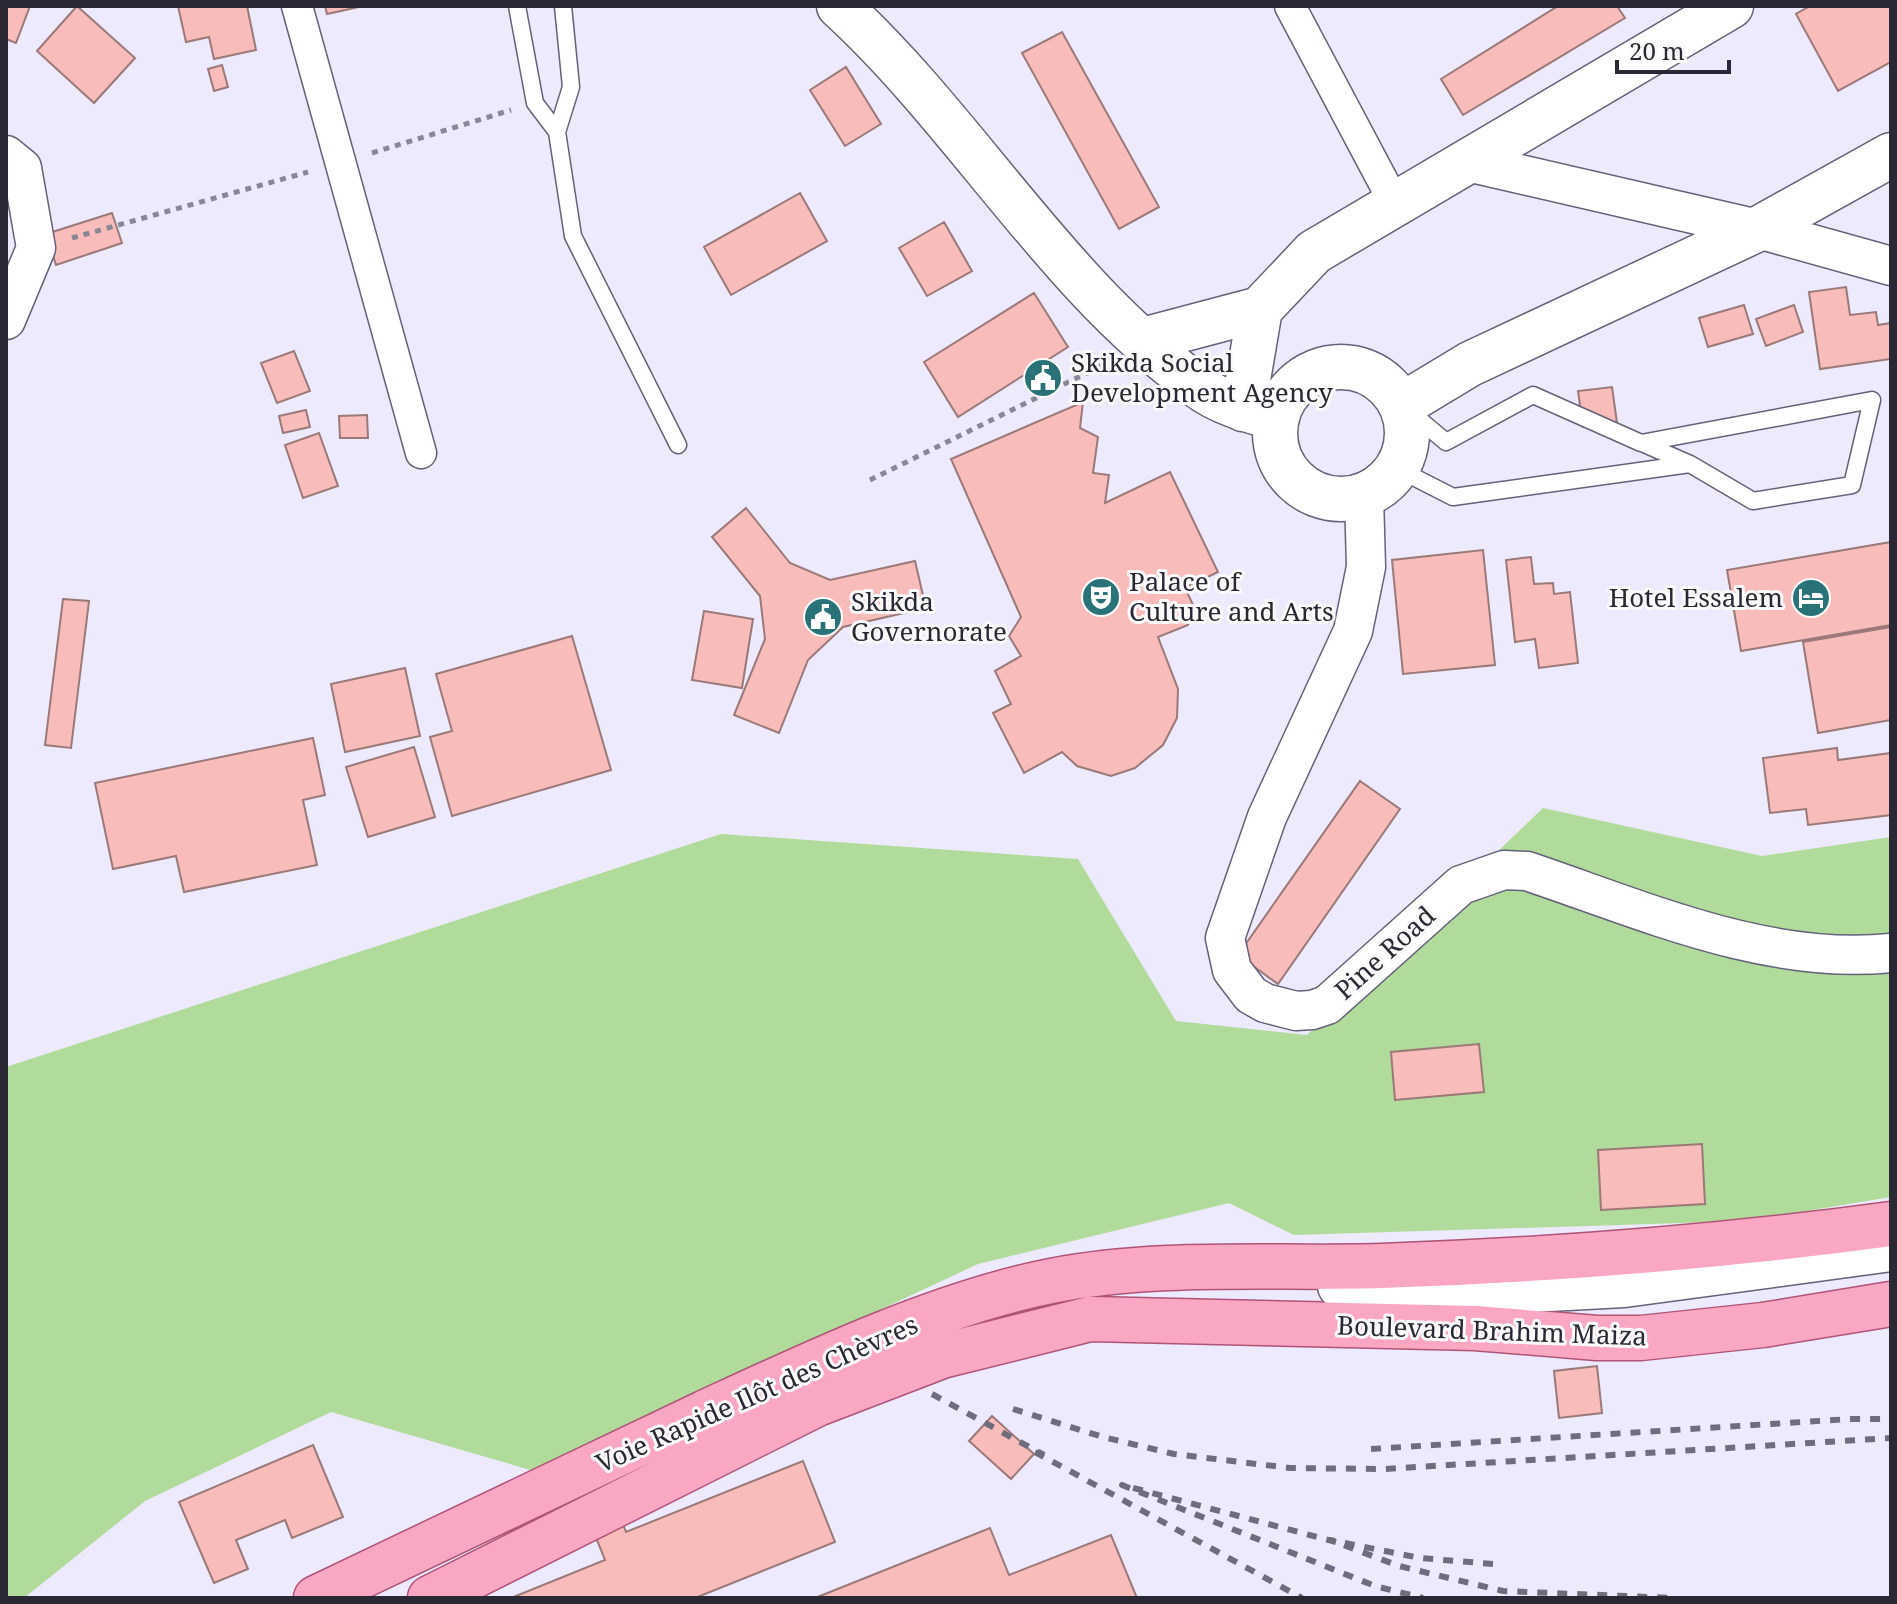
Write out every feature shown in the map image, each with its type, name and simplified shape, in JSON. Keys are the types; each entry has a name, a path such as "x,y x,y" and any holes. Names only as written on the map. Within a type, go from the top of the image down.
{"main road":[{"path":"839,6 886,49 1078,275 1127,350 1199,388 1260,413"},
{"path":"1127,350 1260,309 1314,252 1463,161 1687,17 1731,6"},
{"path":"1402,405 1470,364 1758,229 1891,155"},
{"path":"1260,309 1260,413 1275,438 1280,458 1290,475 1305,489 1324,497 1344,499 1364,496 1383,485 1398,469 1406,449 1408,427 1402,405 1391,388 1375,375 1356,368 1335,367 1315,372 1297,383 1284,399 1260,413"},
{"path":"1220,1265 1372,1266 1629,1254 1891,1224"},
{"path":"1220,1265 1266,1280 1290,1284 1530,1290 1624,1285 1891,1249"},
{"name":"Voie Rapide Ilôt des Chèvres","path":"316,1598 780,1378 942,1314 1022,1288 1084,1275 1220,1265"},
{"path":"1475,1328 1891,1270"},
{"name":"Boulevard Brahim Maiza","path":"1090,1319 1475,1328 1597,1338 1641,1338 1763,1325 1891,1304"},
{"name":"Voie Rapide Ilôt des Chèvres","path":"430,1598 817,1404 942,1356 1090,1319"}],"street":[{"path":"297,6 421,453"},
{"path":"1290,6 1394,202"},
{"path":"6,155 22,168 36,248 6,320"},
{"path":"1463,161 1758,229 1891,266"},
{"name":"Pine Road","path":"1364,496 1366,567 1353,631 1267,817 1225,938 1232,970 1251,995 1288,1010 1312,1010 1327,1005 1461,885 1504,870 1527,871 1746,941 1845,958 1891,953"}],"lane":[{"path":"517,6 535,103 557,132"},
{"path":"563,6 571,87 557,132 573,236 678,445"},
{"path":"1402,405 1446,442 1533,395 1641,443 1690,464 1753,501 1852,485 1872,400 1641,443"},
{"path":"1398,469 1453,497 1690,464"}],"path":[{"path":"36,248 341,163 535,103"},
{"path":"870,480 1127,350"}],"green space":[{"path":"1543,808 1762,856 1891,837 1891,1197 1746,1221 1294,1235 1229,1203 978,1264 534,1471 331,1412 145,1501 24,1598 6,1598 6,1067 721,834 1078,859 1176,1021 1307,1035"}],"building":[{"path":"6,6 30,6 16,43 6,39"},
{"path":"77,6 135,58 94,103 37,51"},
{"path":"178,6 247,6 256,50 214,59 209,37 186,42"},
{"path":"325,6 359,6 359,7 327,14"},
{"path":"1558,6 1617,6 1625,18 1463,115 1441,79"},
{"path":"1810,6 1891,6 1891,62 1838,91 1796,14"},
{"path":"1062,32 1159,207 1119,229 1022,53"},
{"path":"222,65 228,87 214,91 208,69"},
{"path":"846,67 881,124 845,146 810,90"},
{"path":"800,193 827,241 731,295 704,247"},
{"path":"112,213 122,243 56,265 46,234"},
{"path":"944,222 972,271 927,296 899,248"},
{"path":"1846,287 1850,315 1876,312 1878,325 1891,323 1891,359 1820,369 1809,292"},
{"path":"1034,293 1068,347 958,417 924,362"},
{"path":"1744,305 1753,334 1708,347 1699,318"},
{"path":"1794,305 1803,332 1766,346 1756,319"},
{"path":"294,351 310,391 277,403 261,363"},
{"path":"1612,387 1617,423 1583,427 1578,391"},
{"name":"Palace of Culture and Arts","path":"1083,402 1080,428 1098,437 1093,473 1109,475 1105,503 1170,472 1218,572 1185,588 1194,607 1188,625 1158,637 1178,689 1177,718 1163,745 1135,768 1111,776 1077,766 1062,752 1024,773 993,713 1011,704 995,671 1021,656 1009,636 1021,617 951,459"},
{"path":"306,410 310,427 283,433 279,416"},
{"path":"367,415 368,438 340,438 339,416"},
{"path":"319,433 338,486 303,498 285,445"},
{"name":"Skikda Governorate","path":"746,508 790,563 830,580 915,561 926,608 843,627 808,660 779,733 734,715 765,639 760,596 712,537"},
{"name":"Hotel Essalem","path":"1891,542 1891,625 1741,651 1727,570"},
{"path":"1483,550 1495,665 1403,674 1392,560"},
{"path":"1531,557 1534,584 1553,583 1554,594 1570,592 1578,663 1539,668 1535,639 1515,642 1506,560"},
{"path":"63,599 89,601 71,748 45,745"},
{"path":"704,611 753,619 742,688 692,680"},
{"path":"1891,627 1891,720 1818,733 1803,642"},
{"path":"572,636 611,770 452,816 430,737 452,731 436,674"},
{"path":"405,668 420,736 345,752 331,684"},
{"path":"313,738 325,795 303,800 317,865 184,892 176,856 113,869 95,783"},
{"path":"414,747 435,817 368,837 346,767"},
{"path":"1837,748 1838,760 1891,753 1891,815 1808,825 1806,809 1770,813 1763,758"},
{"path":"1360,781 1400,809 1278,984 1238,955"},
{"path":"1479,1044 1484,1092 1395,1100 1391,1052"},
{"path":"1702,1144 1705,1204 1601,1210 1598,1150"},
{"path":"1597,1366 1602,1413 1559,1418 1554,1371"},
{"path":"992,1416 1034,1454 1011,1479 969,1441"},
{"path":"313,1445 343,1517 292,1538 285,1520 236,1540 248,1569 214,1583 179,1502"},
{"path":"803,1461 835,1542 695,1598 511,1598 605,1560 589,1520 617,1509 626,1532"},
{"path":"990,1528 1009,1575 1111,1535 1137,1598 815,1598"}],"railway":[{"path":"932,1394 1044,1455"},
{"path":"1013,1409 1103,1437 1174,1454 1290,1468 1384,1469 1891,1438"},
{"path":"1371,1449 1891,1419"},
{"path":"1035,1452 1302,1598"},
{"path":"1336,1542 1122,1485 1375,1586 1423,1598"},
{"path":"1493,1564 1420,1558 1330,1540 1399,1566 1503,1591 1674,1598"}],"place":[{"name":"Skikda Social Development Agency","path":"1043,378"},
{"name":"Palace of Culture and Arts","path":"1101,597"},
{"name":"Hotel Essalem","path":"1811,598"},
{"name":"Skikda Governorate","path":"823,617"}]}
